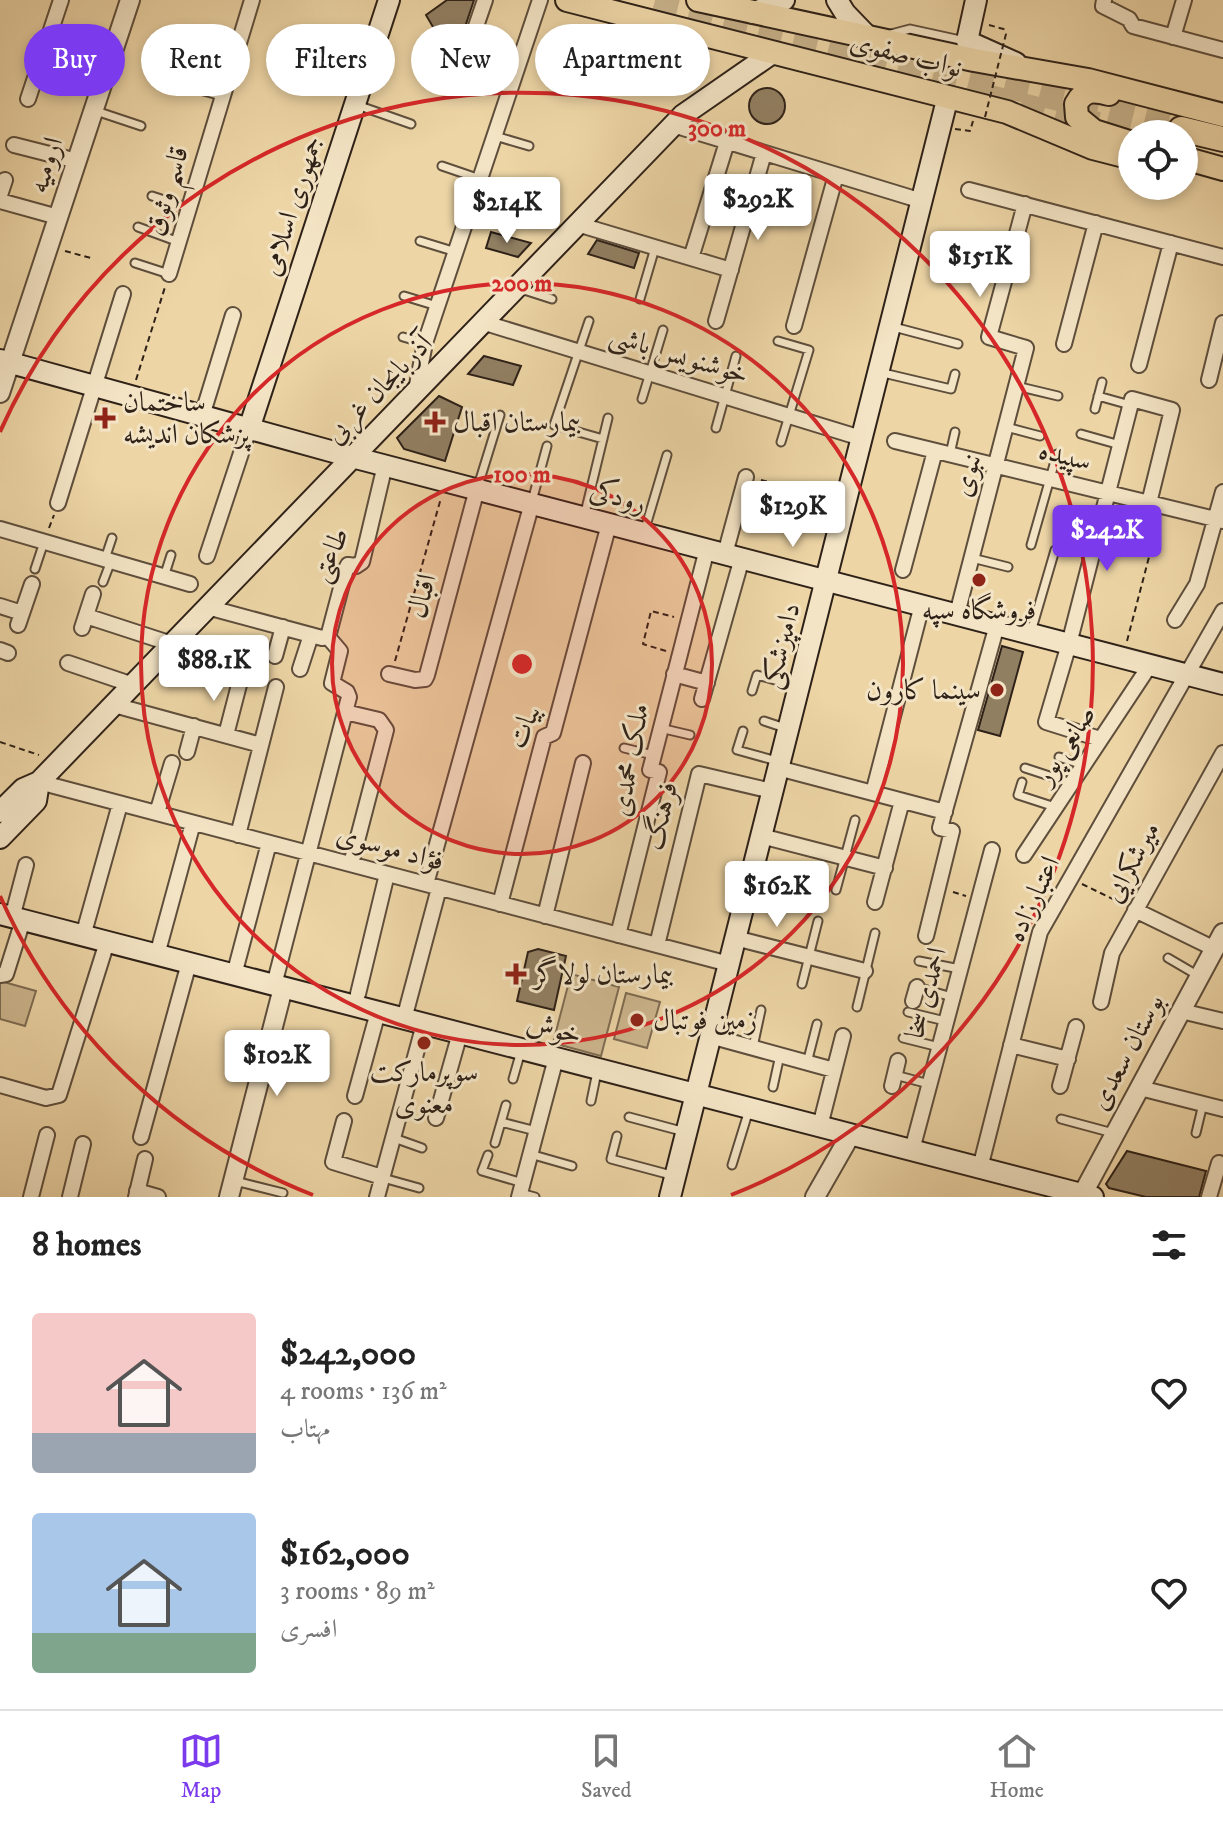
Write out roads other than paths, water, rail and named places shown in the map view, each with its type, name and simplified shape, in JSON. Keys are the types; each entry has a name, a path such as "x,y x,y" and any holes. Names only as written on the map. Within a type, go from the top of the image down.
{"highway":[{"path":"1198,138 1223,139"},
{"path":"1198,144 1223,156"}],"main road":[{"name":"جمهوری اسلامی","path":"249,429 389,0"},
{"name":"نواب صفوی","path":"567,0 619,6 774,52 1007,112 1093,148 1118,154"},
{"name":"نواب صفوی","path":"698,0 870,39 1088,80 1223,115"},
{"path":"753,13 784,0"},
{"path":"837,0 870,39"},
{"path":"976,0 967,41 1033,70"},
{"name":"آذربایجان غربی","path":"0,812 23,789 39,782 59,762 673,125 695,106 774,52"},
{"path":"812,62 842,78 943,118 1034,134 1063,135"},
{"path":"1118,139 1094,131 1082,123 1075,108 1081,96 1096,91 1223,125"},
{"name":"دامپزشکی","path":"670,1197 943,118"},
{"path":"1198,162 1223,169"},
{"path":"1198,175 1223,181"},
{"name":"رودکی","path":"5,362 352,457 1223,684"},
{"name":"آذربایجان غربی","path":"0,838 36,801 39,782"},
{"name":"خوش","path":"12,917 1086,1196"}],"street":[{"path":"28,99 61,0"},
{"name":"ارومیه","path":"0,393 5,362 49,246 130,0"},
{"name":"قاسم وثوق","path":"169,274 252,0"},
{"path":"477,24 485,0"},
{"path":"416,390 425,343 540,0"},
{"path":"1104,0 1103,6 1129,19 1133,26 1223,50"},
{"path":"1173,37 1184,0"},
{"path":"673,125 922,201"},
{"path":"691,258 727,142"},
{"path":"14,145 77,161"},
{"path":"716,321 764,153"},
{"path":"794,326 836,175"},
{"path":"5,180 0,198 58,217"},
{"path":"969,190 1223,257"},
{"name":"نبوی","path":"957,614 1026,348 989,337 1025,204"},
{"path":"1064,344 1096,223"},
{"path":"577,224 731,270"},
{"path":"1139,365 1171,243"},
{"path":"58,503 123,294"},
{"path":"202,416 233,315"},
{"name":"خوشنویس باشی","path":"482,322 861,438"},
{"path":"1209,380 1223,323"},
{"path":"1100,739 1046,722 1132,399 1172,410 1156,505"},
{"path":"207,556 249,429"},
{"name":"سپیده","path":"895,441 1219,520"},
{"path":"903,570 943,452"},
{"name":"طاعتی","path":"328,637 347,566 362,562 385,465"},
{"path":"702,699 707,683 725,554 746,477"},
{"name":"اقبال","path":"389,674 415,680 425,679 427,675 477,489"},
{"path":"1175,620 1197,584 1219,520 1223,492"},
{"path":"404,1019 473,713 532,503"},
{"name":"بیات","path":"500,904 544,737 553,733 609,524"},
{"path":"0,529 190,584"},
{"name":"ملک محمدی","path":"618,935 659,772 650,770 688,620 725,554"},
{"path":"0,606 20,619 34,576"},
{"path":"93,594 84,622 172,644"},
{"path":"873,793 922,605"},
{"path":"207,607 328,637 340,651 332,683 349,694 308,853 231,1189"},
{"name":"اعتبارزاده","path":"980,1168 1037,941 1223,611"},
{"path":"926,936 952,831 940,828 997,625"},
{"path":"275,656 283,627"},
{"path":"300,669 311,635"},
{"path":"68,662 133,685"},
{"name":"صانعی پور","path":"1024,855 1150,665"},
{"path":"674,674 707,683"},
{"path":"226,735 240,681"},
{"path":"238,835 276,687"},
{"path":"114,705 261,745"},
{"path":"345,712 379,720 386,730 351,864"},
{"path":"187,752 194,726"},
{"name":"میرشکرایی","path":"1101,1002 1112,953 1223,753"},
{"path":"157,813 172,763"},
{"path":"545,916 583,763"},
{"path":"779,765 945,812"},
{"name":"فرهنگ","path":"657,945 699,774 772,791"},
{"name":"فؤاد موسوی","path":"39,782 729,964"},
{"path":"875,902 902,801"},
{"path":"83,936 120,804"},
{"path":"157,955 193,823"},
{"path":"761,836 885,868"},
{"path":"234,975 269,843"},
{"name":"احمدی سخا","path":"912,1150 992,850"},
{"path":"0,975 6,974 12,917 26,865"},
{"path":"358,994 387,874"},
{"path":"1135,910 1218,949"},
{"path":"735,938 865,971"},
{"path":"0,1085 46,1098 59,1095 107,942"},
{"name":"بوستان سعدی","path":"1086,1196 1115,1133 1200,976 1218,949"},
{"path":"141,1137 189,963"},
{"path":"1181,1011 1223,1021"},
{"path":"355,1096 378,1012"},
{"path":"377,1197 424,1024"},
{"path":"1060,1086 1076,1027"},
{"path":"436,1118 460,1033"},
{"path":"710,1036 834,1070"},
{"path":"820,1126 843,1036"},
{"path":"1011,1045 1068,1059"},
{"path":"524,1193 530,1154 556,1058"},
{"path":"1140,1088 1223,1109"},
{"path":"344,1121 333,1162 382,1177"},
{"path":"815,1197 851,1134"},
{"path":"31,1197 47,1135"},
{"path":"70,1197 83,1144"},
{"path":"145,1159 136,1194 158,1197"},
{"path":"1209,1197 1219,1180 1219,1163"}],"lane":[{"path":"870,39 910,29 967,41"},
{"path":"355,104 411,124"},
{"path":"94,111 141,126"},
{"path":"495,136 529,146"},
{"path":"442,166 480,179"},
{"path":"152,196 189,208"},
{"path":"138,227 179,242"},
{"path":"420,241 456,252"},
{"path":"640,299 655,248"},
{"path":"135,263 169,274"},
{"path":"515,288 552,299"},
{"path":"404,296 437,306"},
{"path":"589,321 554,425 603,439"},
{"path":"890,326 958,344"},
{"path":"642,399 663,330"},
{"path":"403,337 425,343"},
{"path":"778,341 809,350 781,442"},
{"path":"716,428 736,356"},
{"path":"878,372 951,389 955,374"},
{"path":"1095,409 1102,382"},
{"path":"1016,386 1058,396"},
{"path":"1098,396 1130,405"},
{"path":"477,489 500,415"},
{"path":"584,517 608,418"},
{"path":"1006,427 1040,436"},
{"path":"943,452 955,432"},
{"path":"1081,434 1120,445"},
{"path":"532,503 547,446"},
{"path":"1031,545 1057,454"},
{"path":"644,533 667,455"},
{"path":"103,582 112,538"},
{"path":"34,576 44,542"},
{"path":"1031,634 1055,550"},
{"path":"164,577 171,555"},
{"path":"972,558 1008,567"},
{"path":"752,691 757,675 800,687"},
{"path":"764,721 788,729"},
{"path":"660,728 690,735"},
{"path":"743,731 737,750 779,765"},
{"path":"624,748 654,755"},
{"path":"1059,757 1083,765"},
{"path":"1025,768 1071,783"},
{"path":"1022,782 1018,795 1055,807"},
{"path":"836,890 855,820"},
{"path":"802,984 818,921"},
{"path":"857,1007 875,933"},
{"path":"1168,958 1200,976"},
{"path":"919,961 960,969"},
{"path":"946,1022 913,1000 952,997"},
{"path":"753,1048 761,1010"},
{"path":"807,1063 817,1024"},
{"path":"903,1038 939,1047"},
{"path":"513,1079 522,1049"},
{"path":"773,1087 780,1055"},
{"path":"591,1101 598,1069"},
{"path":"895,1074 929,1084"},
{"path":"1196,1133 1203,1104"},
{"path":"495,1143 506,1105"},
{"path":"732,1165 750,1108"},
{"path":"629,1117 686,1132"},
{"path":"1061,1119 1115,1133"},
{"path":"501,1122 536,1131"},
{"path":"617,1136 611,1159 675,1176"},
{"path":"393,1138 422,1148"},
{"path":"530,1154 572,1166"},
{"path":"488,1155 482,1171 524,1193"},
{"path":"382,1177 419,1188"},
{"path":"231,1189 283,1193"}],"tunnel":[{"path":"655,0 1144,120"},
{"path":"986,96 1098,124"}],"place":[{"name":"ساختمان پزشکان اندیشه","path":"105,418"},
{"name":"بیمارستان اقبال","path":"435,422"},
{"name":"فروشگاه سپه","path":"979,580"},
{"name":"سینما کارون","path":"997,690"},
{"name":"بیمارستان لولاگر","path":"516,974"},
{"name":"زمین فوتبال","path":"637,1020"},
{"name":"سوپرمارکت معنوی","path":"424,1043"}]}
